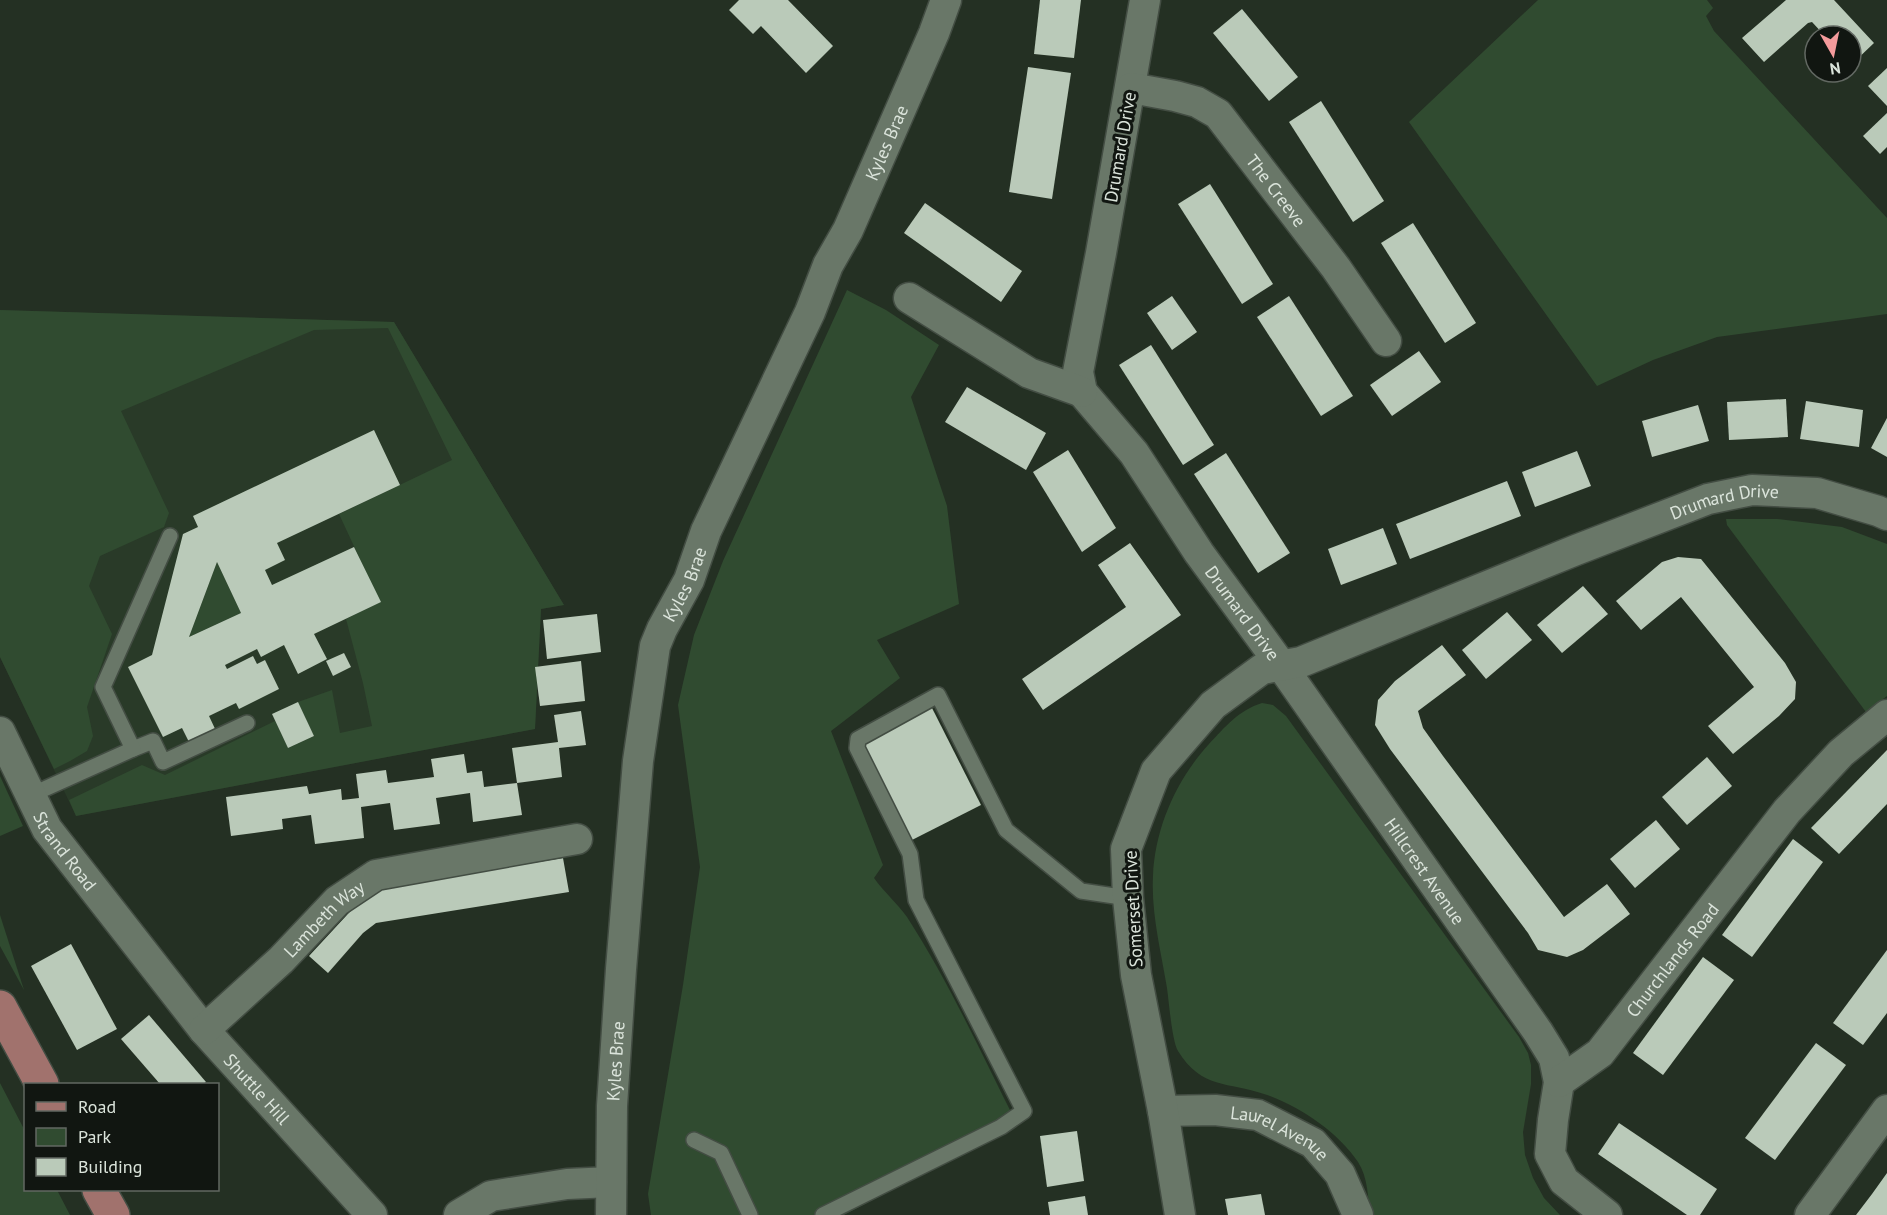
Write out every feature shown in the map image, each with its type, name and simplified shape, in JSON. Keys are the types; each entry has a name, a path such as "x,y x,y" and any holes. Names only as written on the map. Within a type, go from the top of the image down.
{"main road":[{"path":"0,1007 41,1083"},
{"path":"100,1191 113,1215"}],"street":[{"name":"Kyles Brae","path":"610,1215 612,1106 627,891 638,761 655,646 689,580 706,531 810,312 828,265 848,230 934,33 946,0"},
{"name":"Drumard Drive","path":"1145,0 1131,88 1078,372 1082,392 1134,453 1199,553 1281,665 1301,662 1708,499 1752,490 1817,494 1887,515"},
{"name":"The Creeve","path":"1131,88 1197,102 1218,114 1336,268 1386,341"},
{"path":"909,298 1029,373 1082,392"},
{"name":"Somerset Drive","path":"1180,1215 1163,1111 1136,975 1128,898 1126,849 1156,771 1213,705 1262,669 1281,665"},
{"name":"Hillcrest Avenue","path":"1281,665 1538,1032 1554,1058 1559,1082"},
{"name":"Churchlands Road","path":"1559,1082 1600,1053 1787,811 1841,753 1887,715"},
{"name":"Strand Road","path":"0,732 47,829 148,960"},
{"name":"Lambeth Way","path":"204,1030 282,960 337,902 376,875 577,839"},
{"name":"Shuttle Hill","path":"148,960 204,1030 372,1215"},
{"path":"1559,1082 1550,1154 1564,1181 1607,1215"},
{"name":"Laurel Avenue","path":"1163,1111 1215,1110 1258,1115 1313,1143 1340,1174 1358,1215"},
{"path":"1810,1215 1887,1110"},
{"path":"459,1215 491,1196 567,1184 611,1182"}],"lane":[{"path":"133,749 104,687 170,536"},
{"path":"823,1215 1000,1127 1024,1111 916,900 910,854 857,748 858,739 938,695 1006,830 1082,891 1128,898"},
{"path":"31,795 153,741 163,762 247,723"},
{"path":"694,1140 721,1153 750,1215"}],"shaded area":[{"path":"0,310 394,322 564,605 541,609 535,729 76,816 0,657"}],"green space":[{"path":"1538,0 1707,0 1713,8 1706,16 1714,31 1887,218 1887,314 1717,337 1653,360 1597,386 1409,122"},
{"path":"847,290 886,310 939,345 911,397 947,506 959,604 877,640 900,678 831,731 883,865 874,878 903,912 937,967 1017,1124 844,1215 651,1215 648,1194 700,867 678,705 694,635 723,561"},
{"path":"0,310 394,322 564,605 541,609 535,729 76,816 69,800 142,765 165,775 275,721 288,748 314,736 298,702 332,690 340,733 372,726 346,619 380,602 339,514 452,460 388,328 314,330 121,411 169,513 164,527 100,556 89,586 112,634 87,707 93,736 87,751 54,769 0,657"},
{"path":"1726,519 1777,519 1842,527 1887,544 1887,696 1866,712 1727,525"},
{"path":"217,562 241,613 189,637"},
{"path":"1262,703 1273,705 1286,716 1519,1037 1528,1053 1531,1065 1531,1084 1523,1132 1525,1155 1533,1178 1544,1198 1560,1215 1370,1215 1364,1174 1358,1162 1340,1140 1316,1121 1290,1105 1264,1094 1206,1078 1196,1072 1178,1051 1172,1030 1154,904 1153,876 1158,840 1178,788 1197,758 1233,720 1246,710"},
{"path":"0,776 23,826 0,836"},
{"path":"0,915 24,990 0,946"},
{"path":"0,1083 24,1129 24,1191 58,1191 70,1215 0,1215"}],"building":[{"path":"739,0 788,0 833,46 806,73 761,26 753,34 729,10"},
{"path":"1040,0 1081,0 1074,58 1034,54"},
{"path":"1786,0 1834,0 1856,24 1814,24 1812,22 1803,24 1803,27 1764,62 1742,38"},
{"path":"1242,9 1298,77 1269,101 1213,33"},
{"path":"1863,31 1874,43 1863,54"},
{"path":"1028,67 1071,73 1052,199 1009,192"},
{"path":"1887,68 1887,106 1868,86"},
{"path":"1321,101 1384,201 1353,222 1289,122"},
{"path":"1887,113 1887,147 1880,154 1863,136"},
{"path":"1210,184 1273,284 1242,304 1178,204"},
{"path":"925,203 1022,271 1001,302 904,233"},
{"path":"1413,223 1476,323 1445,343 1381,243"},
{"path":"1172,296 1197,332 1172,350 1147,313"},
{"path":"1289,296 1353,396 1321,416 1257,317"},
{"path":"1151,345 1214,445 1183,465 1119,365"},
{"path":"1419,351 1441,382 1392,416 1370,385"},
{"path":"967,387 1046,433 1026,470 945,422"},
{"path":"1786,399 1788,437 1729,440 1727,402"},
{"path":"1806,401 1863,410 1859,447 1800,439"},
{"path":"1698,405 1709,441 1652,457 1642,421"},
{"path":"1887,418 1887,457 1871,448"},
{"path":"374,430 400,485 277,543 285,560 265,570 272,585 354,547 381,602 314,634 327,659 298,674 284,645 261,657 257,649 225,665 227,669 253,656 257,664 265,660 279,689 239,709 236,703 209,716 217,733 191,746 182,728 163,737 128,667 152,655 183,534 198,527 193,516","holes":["217,562 241,613 189,637"]},
{"path":"1068,450 1116,528 1082,552 1033,472"},
{"path":"1577,451 1591,486 1535,507 1522,472"},
{"path":"1226,453 1290,553 1258,573 1194,474"},
{"path":"1507,481 1521,516 1410,559 1396,524"},
{"path":"1383,528 1397,564 1341,585 1328,549"},
{"path":"1130,543 1181,615 1043,710 1022,679 1126,607 1098,565"},
{"path":"1678,557 1701,559 1785,663 1796,682 1795,699 1779,716 1733,754 1708,726 1754,687 1681,597 1641,630 1616,601 1662,562"},
{"path":"1583,586 1608,614 1562,653 1537,625"},
{"path":"1507,612 1532,640 1486,679 1462,650"},
{"path":"597,614 601,652 547,659 543,620"},
{"path":"1442,645 1466,675 1418,711 1423,728 1564,917 1607,884 1630,914 1583,950 1567,957 1538,950 1528,933 1390,749 1375,725 1378,700 1395,681"},
{"path":"344,653 351,667 333,676 326,661"},
{"path":"581,661 585,701 540,706 535,667"},
{"path":"298,702 314,736 288,748 272,714"},
{"path":"931,706 981,805 910,841 860,741"},
{"path":"581,711 586,745 559,748 562,777 517,783 512,748 558,742 554,715"},
{"path":"1887,750 1887,804 1839,854 1811,828"},
{"path":"464,754 467,773 482,771 484,787 517,783 522,815 473,822 470,793 436,798 440,824 394,830 390,803 361,807 364,838 315,844 311,815 282,819 283,829 231,836 226,797 307,786 309,794 341,789 342,800 359,798 356,774 386,770 388,783 434,777 431,759"},
{"path":"1707,757 1732,786 1687,825 1662,797"},
{"path":"1656,820 1680,849 1635,888 1610,859"},
{"path":"1793,839 1823,862 1752,957 1722,935"},
{"path":"563,858 569,892 376,923 363,933 328,973 309,956 371,889"},
{"path":"71,944 117,1029 77,1050 31,966"},
{"path":"1887,950 1887,1013 1863,1045 1833,1023"},
{"path":"1703,957 1734,980 1663,1075 1633,1053"},
{"path":"149,1015 206,1082 159,1083 121,1039"},
{"path":"1816,1043 1846,1065 1775,1160 1745,1138"},
{"path":"1619,1123 1717,1189 1700,1215 1687,1215 1598,1154"},
{"path":"1077,1131 1084,1181 1047,1187 1040,1136"},
{"path":"1887,1173 1887,1215 1856,1215 1872,1194"},
{"path":"1261,1194 1265,1215 1228,1215 1225,1199"},
{"path":"1085,1196 1088,1215 1050,1215 1048,1202"}]}
